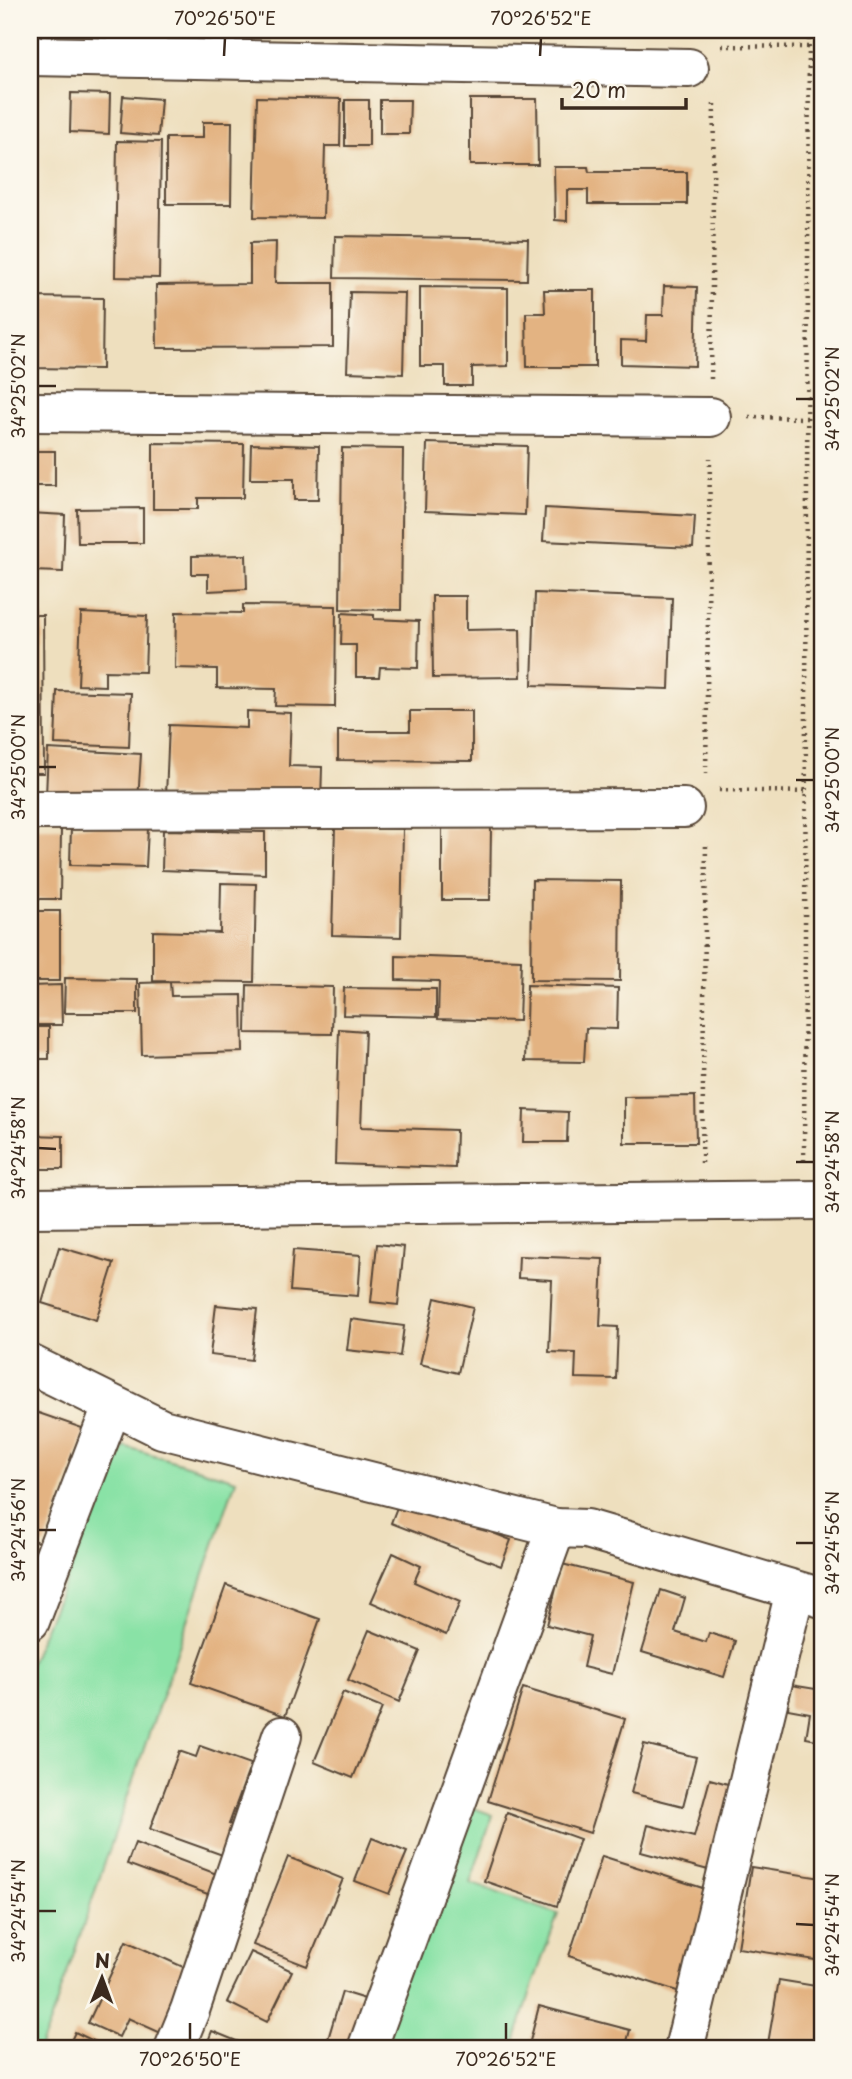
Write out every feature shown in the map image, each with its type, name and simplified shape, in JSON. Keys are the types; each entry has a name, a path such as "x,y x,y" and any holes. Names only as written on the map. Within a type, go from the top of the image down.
{"street":[{"path":"30,56 702,56"},
{"path":"30,412 710,417"},
{"path":"30,810 699,810"},
{"path":"30,1208 813,1185"},
{"path":"30,1364 162,1429 556,1528 587,1529 808,1595 684,2049"},
{"path":"30,1621 113,1406"},
{"path":"367,2049 556,1528"},
{"path":"174,2049 190,2010 282,1736"}],"path":[{"path":"809,30 806,792 813,1185"},
{"path":"702,56 808,47"},
{"path":"706,776 714,100"},
{"path":"710,417 807,418"},
{"path":"702,1169 699,810 806,792"}],"green space":[{"path":"124,1446 236,1480 53,2014 39,2049 30,2049 30,1663"},
{"path":"446,1798 493,1815 470,1883 558,1914 513,2049 360,2049"}],"building":[{"path":"71,93 110,94 109,134 70,132"},
{"path":"123,96 161,99 158,136 120,133"},
{"path":"257,97 341,99 340,146 325,146 323,218 254,217"},
{"path":"470,99 537,99 538,165 470,165"},
{"path":"345,100 369,100 369,146 345,146"},
{"path":"380,100 410,100 409,134 380,134"},
{"path":"203,122 232,122 231,204 166,204 166,138 203,138"},
{"path":"117,141 161,142 159,278 115,277"},
{"path":"554,167 588,167 589,172 687,172 687,204 588,204 588,190 567,190 567,221 555,220"},
{"path":"335,236 528,239 527,280 334,278"},
{"path":"276,242 275,283 333,283 333,347 157,348 156,285 250,284 250,243"},
{"path":"664,286 697,287 695,366 621,364 621,340 646,341 647,315 663,315"},
{"path":"420,287 508,288 508,366 472,367 472,386 445,386 445,366 420,366"},
{"path":"544,290 595,290 595,367 527,367 526,313 545,313"},
{"path":"350,292 405,293 403,374 347,372"},
{"path":"30,297 103,298 102,369 30,368"},
{"path":"153,443 244,444 243,498 198,498 198,509 153,509"},
{"path":"427,443 527,446 525,515 425,511"},
{"path":"251,444 319,446 318,500 294,500 294,479 250,479"},
{"path":"342,448 403,449 401,610 340,609"},
{"path":"30,451 55,451 55,486 30,486"},
{"path":"143,508 143,543 78,543 77,509"},
{"path":"545,508 695,516 693,548 543,541"},
{"path":"30,513 65,515 63,572 30,571"},
{"path":"246,555 247,589 208,591 208,574 192,574 192,556"},
{"path":"535,593 672,598 669,689 532,685"},
{"path":"432,596 466,596 466,630 520,629 521,677 433,678"},
{"path":"243,605 336,606 335,707 275,706 276,689 217,688 217,669 175,668 176,612 243,613"},
{"path":"81,613 147,616 145,672 105,671 105,686 78,685"},
{"path":"342,613 374,615 374,619 419,621 418,668 380,667 379,677 356,677 356,645 341,645"},
{"path":"30,615 43,615 44,773 30,773"},
{"path":"57,691 131,693 129,747 55,744"},
{"path":"247,711 291,713 289,766 322,767 321,801 166,796 169,725 247,728"},
{"path":"410,711 472,711 472,761 338,760 338,731 410,731"},
{"path":"48,749 141,754 138,801 46,796"},
{"path":"71,826 148,828 146,867 70,865"},
{"path":"335,827 403,829 401,937 332,935"},
{"path":"442,827 491,827 490,900 442,900"},
{"path":"30,828 61,828 60,899 30,899"},
{"path":"163,830 265,832 265,874 162,870"},
{"path":"532,880 621,881 620,981 531,980"},
{"path":"221,883 256,884 254,982 153,981 153,931 220,933"},
{"path":"32,911 60,911 60,981 30,981"},
{"path":"396,956 521,960 519,1021 438,1019 439,981 396,980"},
{"path":"65,978 137,979 137,1013 64,1013"},
{"path":"170,982 171,996 242,995 243,1052 142,1055 140,983"},
{"path":"61,985 62,1025 30,1025 30,986"},
{"path":"247,985 333,987 332,1034 246,1033"},
{"path":"527,985 618,988 617,1029 586,1028 584,1062 525,1061"},
{"path":"344,988 436,989 436,1017 343,1015"},
{"path":"30,1027 49,1027 49,1059 30,1059"},
{"path":"339,1029 365,1031 361,1127 456,1130 455,1168 335,1164"},
{"path":"695,1096 696,1143 624,1143 624,1097"},
{"path":"524,1110 568,1112 567,1142 523,1142"},
{"path":"30,1135 63,1136 63,1169 30,1169"},
{"path":"377,1244 404,1247 398,1305 371,1302"},
{"path":"59,1247 114,1263 96,1320 42,1303"},
{"path":"293,1250 361,1255 358,1296 290,1291"},
{"path":"519,1256 603,1259 600,1326 618,1327 616,1379 575,1378 576,1353 549,1352 552,1280 518,1278"},
{"path":"435,1298 473,1307 458,1373 420,1364"},
{"path":"216,1305 257,1309 251,1360 210,1355"},
{"path":"351,1319 404,1326 400,1356 347,1350"},
{"path":"30,1410 85,1429 45,1545 30,1539"},
{"path":"401,1497 511,1540 501,1566 391,1523"},
{"path":"393,1553 421,1566 414,1582 460,1602 446,1635 371,1602"},
{"path":"562,1564 634,1582 612,1674 583,1667 590,1636 547,1625"},
{"path":"226,1585 320,1619 285,1716 191,1683"},
{"path":"661,1590 685,1598 675,1632 706,1642 709,1633 735,1641 724,1677 642,1652"},
{"path":"369,1630 420,1651 399,1702 348,1680"},
{"path":"791,1685 822,1690 822,1741 806,1738 810,1713 788,1709"},
{"path":"523,1688 625,1719 590,1833 488,1801"},
{"path":"343,1692 382,1708 353,1778 314,1762"},
{"path":"644,1744 696,1757 683,1806 631,1793"},
{"path":"200,1746 251,1764 229,1824 239,1827 228,1857 150,1829 179,1751 196,1757"},
{"path":"710,1779 735,1786 712,1871 641,1852 648,1825 694,1837"},
{"path":"507,1813 580,1839 557,1906 484,1881"},
{"path":"372,1838 407,1852 389,1894 355,1881"},
{"path":"135,1843 222,1876 213,1896 127,1864"},
{"path":"602,1856 712,1891 680,1992 569,1956"},
{"path":"288,1857 343,1879 307,1966 253,1945"},
{"path":"751,1867 822,1878 822,1961 738,1948"},
{"path":"126,1941 192,1971 163,2034 128,2018 119,2037 88,2023"},
{"path":"251,1952 292,1971 267,2022 227,2002"},
{"path":"779,1980 822,1987 822,2049 767,2049"},
{"path":"342,1992 368,2000 353,2049 325,2049"},
{"path":"539,2006 630,2030 625,2049 528,2049"},
{"path":"212,2031 256,2049 205,2049"},
{"path":"75,2032 110,2049 67,2049"}]}
